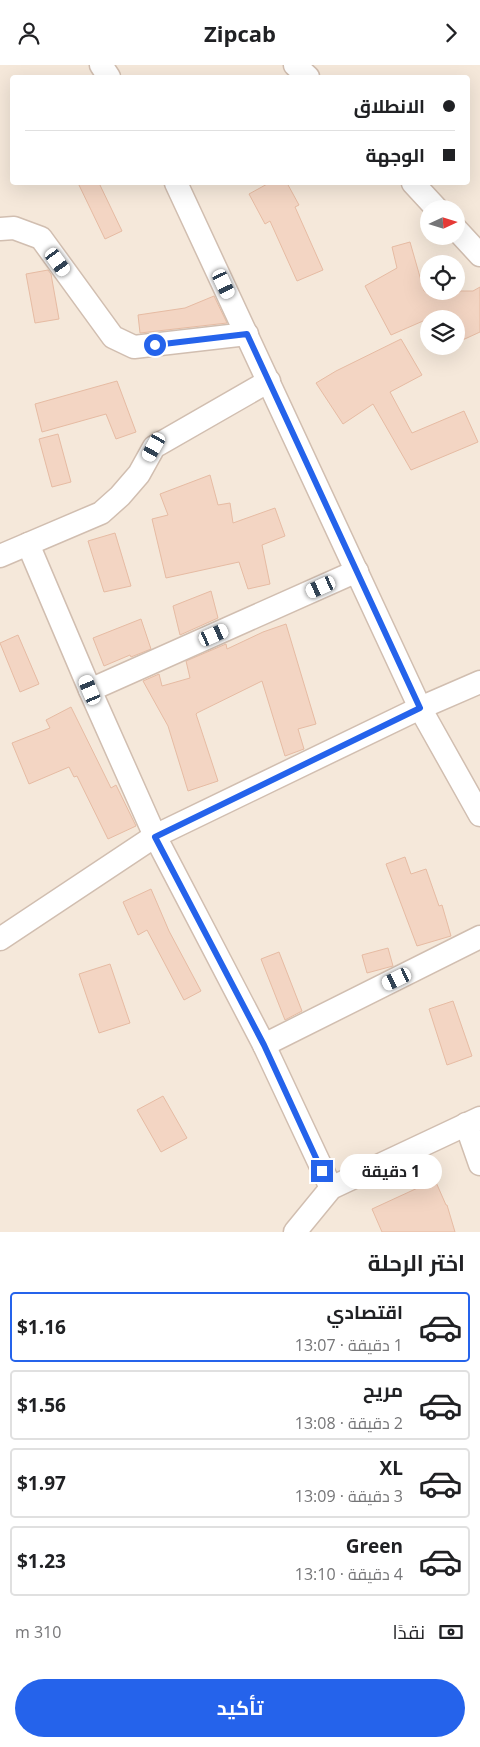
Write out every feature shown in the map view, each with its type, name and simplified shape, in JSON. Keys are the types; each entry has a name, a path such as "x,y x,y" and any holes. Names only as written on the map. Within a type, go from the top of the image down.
{"street":[{"path":"295,65 306,75"},
{"path":"177,185 420,708 480,815"},
{"path":"415,185 429,200"},
{"path":"0,229 14,228 41,238 113,337 134,347 247,334"},
{"path":"465,239 480,255"},
{"path":"0,556 101,513 120,496 139,474 154,447 269,381"},
{"path":"28,544 155,837 264,1045 331,1189"},
{"path":"90,690 357,571"},
{"path":"0,939 155,837 420,708 480,682"},
{"path":"264,1045 480,937"},
{"path":"295,1232 331,1189 473,1121 480,1164"}],"shaded area":[{"path":"0,65 480,65 480,1232 0,1232"}],"building":[{"path":"79,185 100,185 122,231 105,239"},
{"path":"265,185 288,185 299,205 295,207 323,270 297,281 270,221 265,224 249,194"},
{"path":"410,242 420,277 420,300 465,300 465,291 473,291 480,287 480,332 465,339 465,310 420,310 420,322 391,335 365,286 397,268 392,247"},
{"path":"48,270 51,274 59,319 35,323 26,274"},
{"path":"214,296 227,323 140,333 138,315 185,308"},
{"path":"401,339 422,375 390,392 412,433 464,411 478,442 411,470 373,404 343,424 316,383"},
{"path":"117,381 136,432 116,439 106,414 42,432 35,404"},
{"path":"58,434 71,482 52,487 39,439"},
{"path":"210,475 218,505 230,503 233,523 275,508 285,536 262,545 270,584 248,589 239,562 166,578 152,519 168,515 160,494"},
{"path":"115,533 131,586 104,592 88,541"},
{"path":"211,591 218,618 180,635 173,606"},
{"path":"141,619 151,649 131,657 130,655 104,666 93,638"},
{"path":"286,624 316,724 298,729 304,749 285,756 262,681 196,714 218,781 188,791 168,726 143,681 159,674 162,686 190,678 186,661 226,644 227,649 263,632"},
{"path":"18,635 39,684 20,692 0,643"},
{"path":"71,707 111,788 116,785 136,826 108,839 77,776 74,777 69,767 29,784 12,743 50,728 46,720"},
{"path":"405,857 411,874 426,869 439,906 442,905 451,936 417,946 386,864"},
{"path":"151,889 169,931 201,991 184,1000 147,930 138,935 123,902"},
{"path":"388,948 393,966 367,973 362,955"},
{"path":"279,952 302,1011 285,1020 261,959"},
{"path":"110,964 130,1023 99,1033 79,974"},
{"path":"453,1001 472,1056 447,1065 429,1009"},
{"path":"163,1096 187,1138 161,1152 137,1110"},
{"path":"435,1180 447,1205 455,1232 382,1232 372,1209"}],"route":[{"path":"155,345 247,334 420,708 155,837 264,1045 322,1171"}]}
